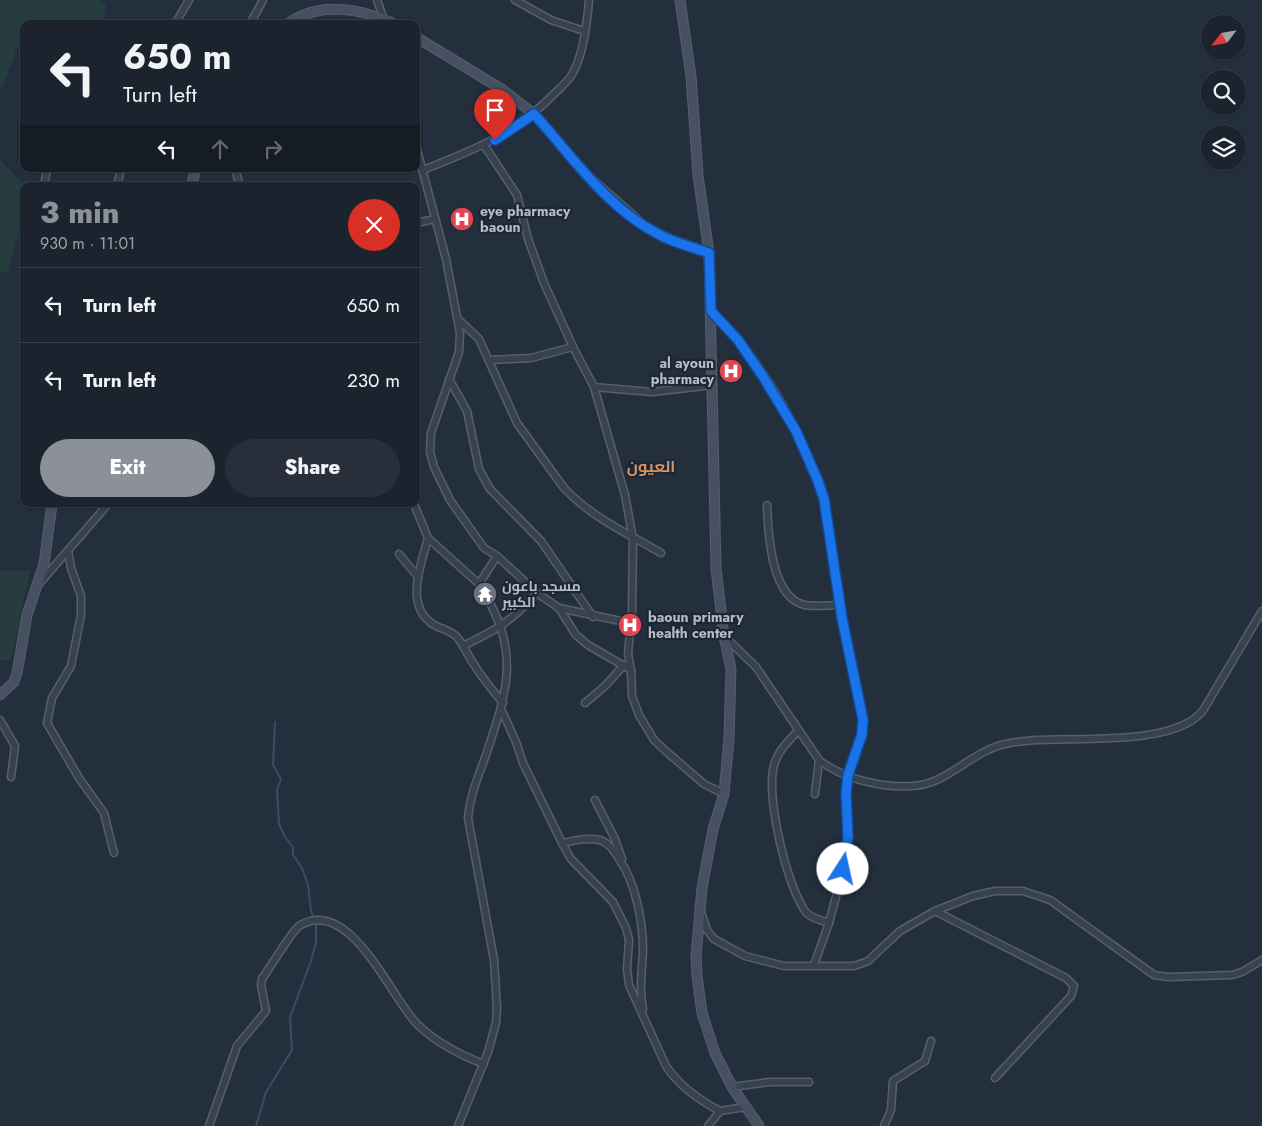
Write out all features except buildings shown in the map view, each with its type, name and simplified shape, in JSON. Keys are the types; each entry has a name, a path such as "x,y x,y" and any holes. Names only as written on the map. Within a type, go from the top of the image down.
{"street":[{"path":"177,20 189,0"},
{"path":"252,20 263,0"},
{"path":"377,0 383,20"},
{"path":"515,0 551,20 584,31"},
{"path":"423,170 484,145 534,114 573,73 590,0"},
{"path":"680,0 691,76 698,175 709,253 716,568 724,636 731,668 729,739 724,794 713,829 700,907 696,956 699,994 708,1034 732,1087 759,1126"},
{"path":"295,20 307,13 328,9 357,12 379,20"},
{"path":"420,39 503,90 534,114 586,175 624,210 658,234 709,253"},
{"path":"484,145 517,195 536,261 573,347 594,387 625,495 633,539 628,654 632,696 639,715 654,740 704,784 724,794"},
{"path":"420,160 458,319 459,352 431,433 430,452 434,467 446,494 484,548 497,556 537,594 559,608 594,617 630,623"},
{"path":"420,222 435,219"},
{"path":"711,311 745,348 781,405 808,456 824,499 840,605 863,720 862,734 848,775 846,793 847,855 814,965"},
{"path":"458,319 479,339 490,360 502,394 516,423 556,478 584,506 633,539 660,553"},
{"path":"490,360 531,358 573,347"},
{"path":"449,379 467,411 480,469 490,489 541,541 594,617"},
{"path":"594,387 652,392 713,385"},
{"path":"767,506 773,555 783,589 788,595 804,605 840,605"},
{"path":"0,695 14,682 17,673 26,615 39,584 44,564 52,507"},
{"path":"39,584 105,507"},
{"path":"415,507 428,538 479,584 491,602 507,646 502,707 470,796 468,818 494,960 496,1023 484,1064 458,1126"},
{"path":"428,538 418,577 418,602 428,620 452,633 463,646 502,707 516,742 522,764 571,859 613,902 626,928 629,940 627,970 629,985 644,1012 673,1077 720,1112"},
{"path":"68,550 70,568 81,596 81,615 71,666 52,698 47,723 79,778 104,813 114,853"},
{"path":"399,554 408,568 418,577"},
{"path":"479,584 497,556"},
{"path":"463,646 501,627 518,614 537,594"},
{"path":"559,608 576,634 588,645 631,670"},
{"path":"724,636 756,667 819,760 848,775 878,784 921,786 936,781 985,751 1008,743 1063,739 1116,739 1166,732 1184,725 1200,716 1262,611"},
{"path":"585,703 605,686 624,665"},
{"path":"0,720 15,746 10,777"},
{"path":"798,731 780,751 773,772 773,802 778,835 790,879 805,911 812,917 828,923"},
{"path":"815,794 819,760"},
{"path":"596,800 615,838 633,889 642,928 640,991 644,1012"},
{"path":"562,843 600,840 611,847 624,865"},
{"path":"700,907 707,930 720,944 745,956 779,965 861,964 900,932 934,911 973,896 995,891 1023,891 1050,900 1154,975 1232,975 1242,972 1262,960"},
{"path":"934,911 1066,978 1074,986 1071,996 996,1078"},
{"path":"209,1126 237,1046 266,1012 261,985 262,979 294,930 313,922 328,923 356,937 418,1025 460,1055 484,1064"},
{"path":"884,1126 891,1110 893,1082 925,1061 931,1042"},
{"path":"732,1087 769,1082 810,1082"},
{"path":"708,1126 720,1112 745,1107"}],"green space":[{"path":"0,0 99,0 106,5 104,20 20,20 20,41 0,93"},
{"path":"0,160 21,182 20,229 8,271 0,274"},
{"path":"0,571 30,571 11,661 0,660"}],"waterway":[{"path":"275,722 273,765 281,779 277,790 279,824 285,837 293,847 293,855 302,868 308,885 311,911 314,919"},
{"path":"256,1126 266,1092 292,1050 290,1017 311,961 316,942 316,924"}],"place":[{"name":"eye pharmacy baoun","path":"462,219"},
{"name":"al ayoun pharmacy","path":"731,371"},
{"name":"مسجد باعون الكبير","path":"485,594"},
{"name":"baoun primary health center","path":"630,625"}],"district":[{"name":"العيون","path":"651,466"}],"route":[{"path":"495,140 534,114 586,175 644,226 669,239 709,253 711,311 745,348 781,405 808,456 824,499 842,618 863,720 858,750 848,775 845,800 848,837 847,855 843,869"}]}
